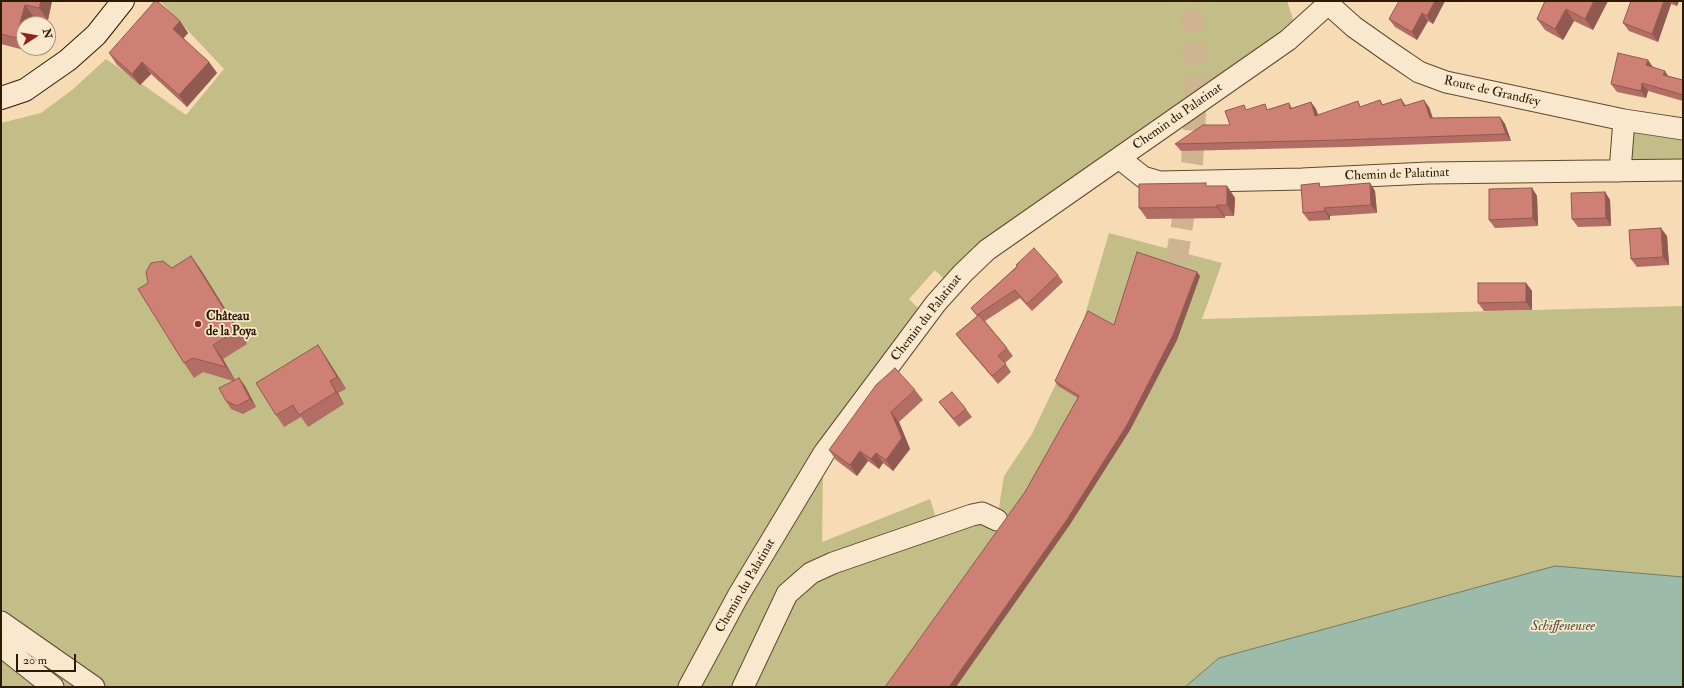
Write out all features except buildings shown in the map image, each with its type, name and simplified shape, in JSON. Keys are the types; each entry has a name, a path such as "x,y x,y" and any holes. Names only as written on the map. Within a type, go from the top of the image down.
{"main road":[{"path":"1,98 25,90 53,72 96,35 123,1"}],"street":[{"name":"Route de Grandfey","path":"1326,2 1354,27 1424,74 1446,82 1624,120 1683,129"},
{"name":"Chemin du Palatinat","path":"689,687 738,596 824,454 936,303 987,250 1288,40 1326,2"},
{"path":"1620,170 1624,120"},
{"name":"Chemin de Palatinat","path":"1119,158 1143,177 1160,182 1302,179 1428,173 1683,170"},
{"path":"743,687 787,594 810,573 833,563 972,515 982,513 998,520"},
{"path":"1,622 94,687"},
{"path":"1,646 53,687"}],"shaded area":[{"path":"160,1 1287,1 1295,25 947,282 935,270 909,299 922,312 682,687 1,687 1,123 41,113 72,90 106,59 186,115 224,69"},
{"path":"1632,129 1683,138 1683,163 1631,163"},
{"path":"1109,233 1222,263 1202,319 1683,306 1683,577 1555,566 1219,658 1185,687 750,687 791,605 812,583 836,570 919,541 997,520 1004,476 1032,434 1079,335"},
{"path":"823,472 822,542 930,499 937,521 808,569 733,687 697,687 747,593"}],"water":[{"name":"Schiffenensee","path":"1555,566 1683,577 1683,687 1185,687 1219,658"}],"tunnel":[{"path":"1167,293 1175,269 1192,163 1196,97 1193,22 1188,1"}],"place":[{"name":"Château de la Poya","path":"198,324"}]}
